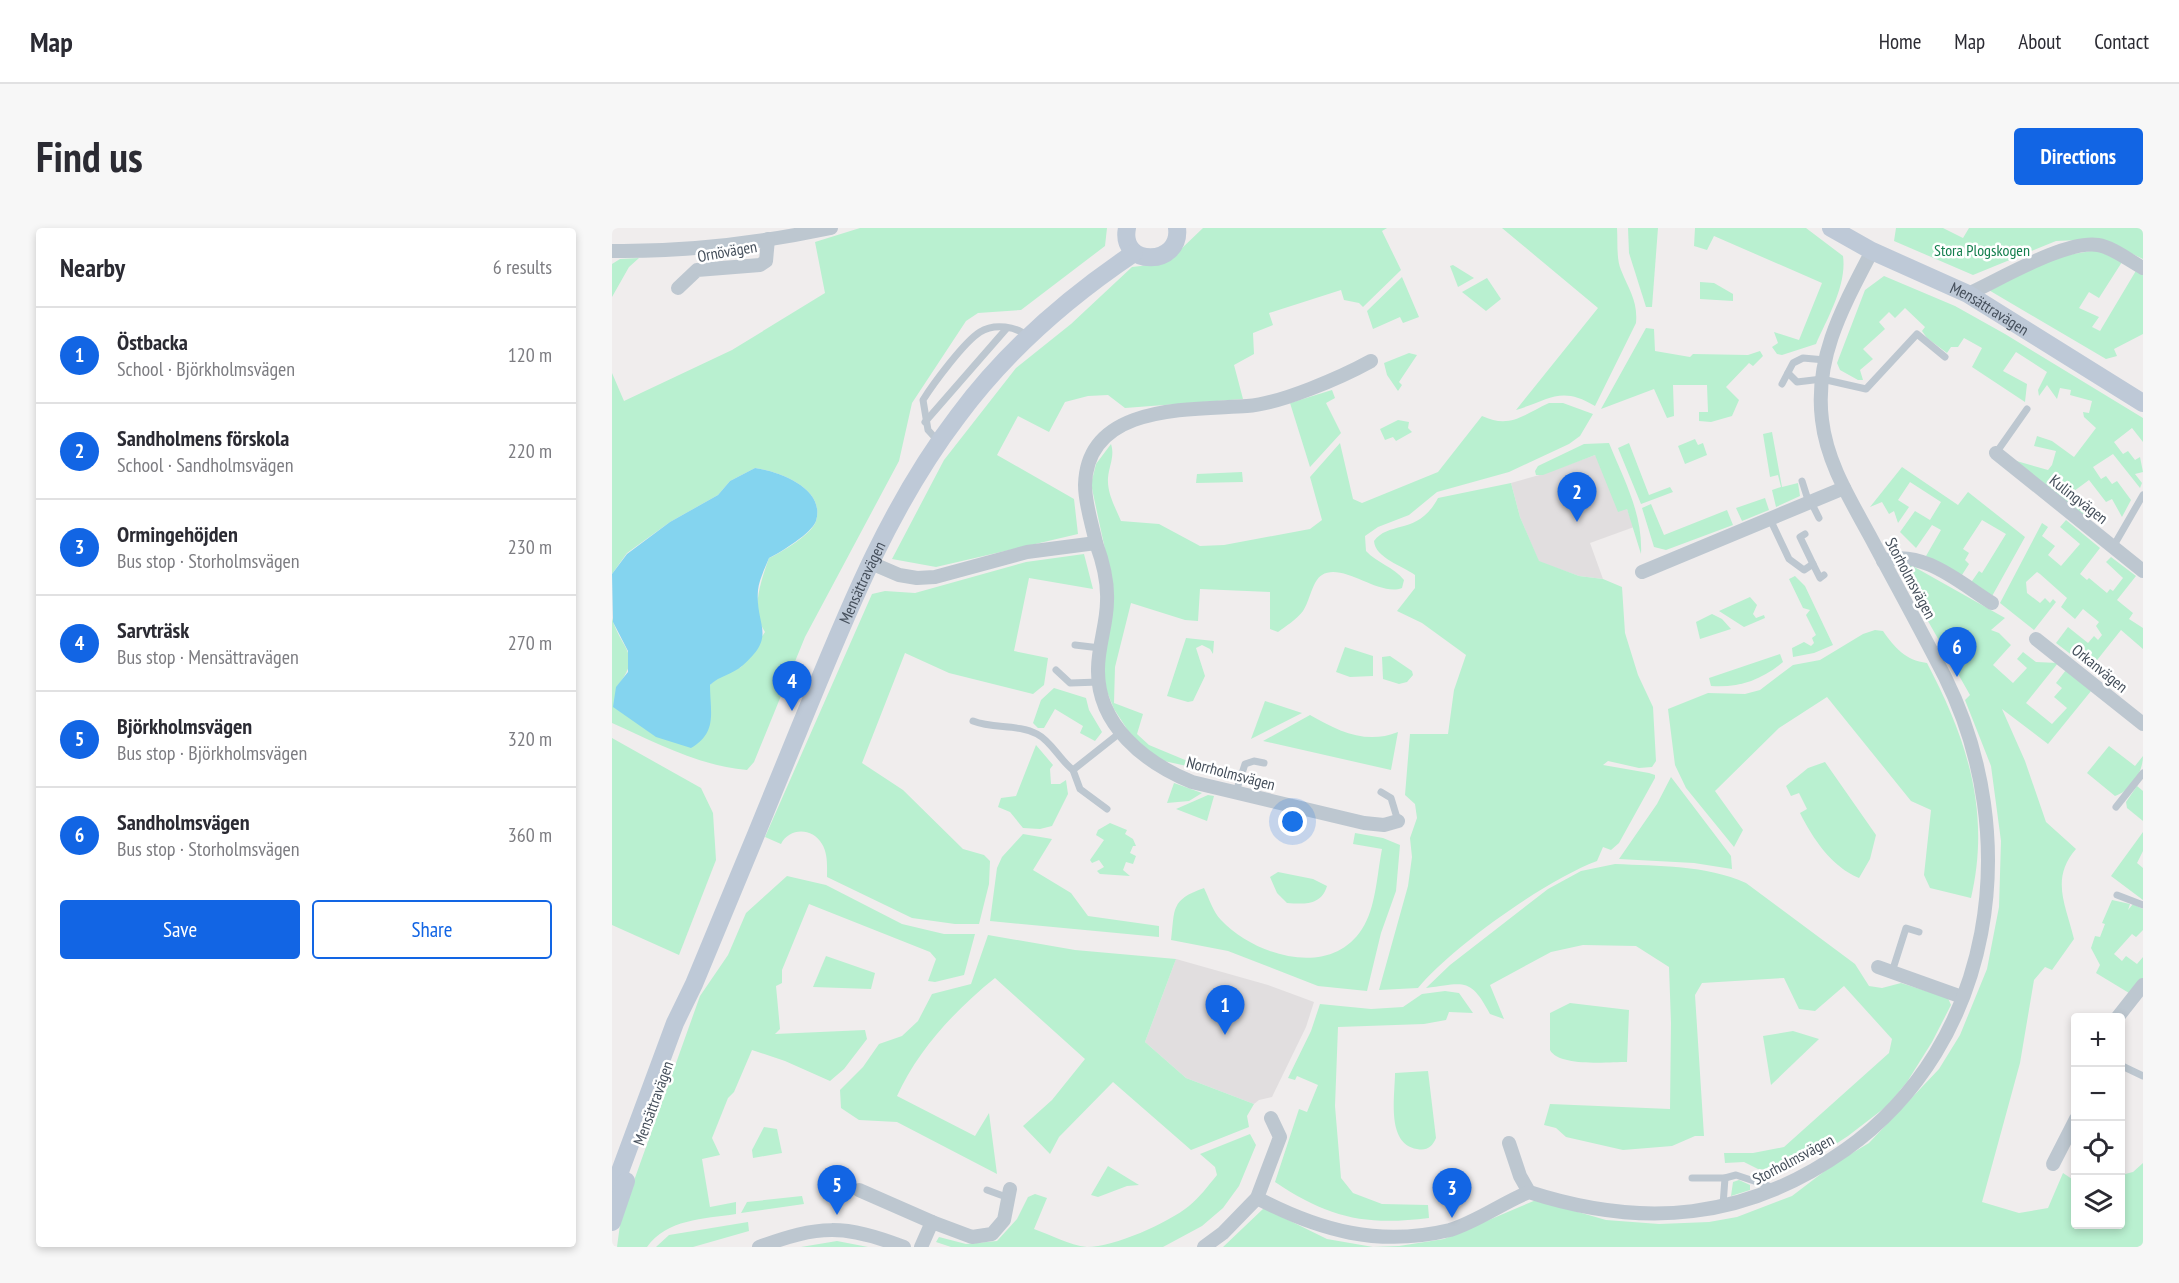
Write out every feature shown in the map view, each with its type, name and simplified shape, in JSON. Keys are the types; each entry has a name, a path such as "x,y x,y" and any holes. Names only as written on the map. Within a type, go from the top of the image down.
{"street":[{"name":"Ornövägen","path":"612,251 686,249 768,239 831,228"},
{"path":"1127,228 1127,241 1134,253 1148,258 1163,255 1176,241 1177,228"},
{"name":"Mensättravägen","path":"1831,228 1872,251 1968,294 2143,403"},
{"name":"Ornövägen","path":"678,288 697,270 760,265 766,261 768,239"},
{"path":"1968,294 2055,253 2080,245 2099,244 2143,268"},
{"name":"Storholmsvägen","path":"1529,1192 1592,1209 1632,1214 1677,1214 1723,1207 1777,1188 1827,1162 1860,1140 1886,1115 1928,1064 1945,1036 1962,997 1978,950 1985,913 1989,843 1983,788 1973,744 1938,663 1844,488 1825,440 1821,412 1825,360 1838,318 1872,251"},
{"name":"Mensättravägen","path":"612,1222 694,984 827,662 889,526 940,443 982,386 1028,337 1086,285 1134,253"},
{"name":"Norrholmsvägen","path":"1371,361 1344,376 1249,406 1209,407 1155,414 1130,421 1116,428 1098,447 1088,468 1086,485 1096,543 1107,585 1099,682 1108,712 1139,753 1172,774 1236,792 1364,823 1384,825 1398,821"},
{"name":"Kulingvägen","path":"1996,453 2143,571"},
{"path":"1642,572 1844,488"},
{"path":"871,563 899,575 917,578 935,577 1027,552 1096,543"},
{"path":"1883,561 1897,556 1919,559 1992,603"},
{"name":"Orkanvägen","path":"2036,639 2143,724"},
{"path":"1878,968 1928,979 1962,997"},
{"name":"Mensättravägen","path":"612,1190 675,1023 694,984"},
{"path":"2120,1013 2143,985"},
{"path":"1203,1247 1223,1233 1257,1198 1280,1137 1271,1118"},
{"path":"2053,1164 2075,1121"},
{"path":"1257,1198 1326,1231 1358,1238 1390,1240 1420,1237 1451,1230 1529,1192 1520,1176 1509,1143"},
{"path":"859,1190 961,1234 985,1236 992,1234 1004,1220 1010,1194"},
{"path":"921,1247 932,1222"},
{"path":"766,1246 806,1232 844,1229 904,1247"}],"lane":[{"path":"940,443 928,430 923,400 943,373 979,332 990,328 1007,328 1021,330 1028,337"},
{"path":"925,422 1007,328"},
{"path":"1788,373 1797,382 1822,379 1866,389 1917,334 1945,357"},
{"path":"1782,384 1790,365 1796,361 1825,360"},
{"path":"1996,453 2027,410"},
{"path":"1802,482 1819,518"},
{"path":"2113,547 2143,495"},
{"path":"1770,519 1789,559 1804,570 1813,564"},
{"path":"1805,534 1800,537 1820,578 1824,575"},
{"path":"1075,645 1100,648"},
{"path":"1056,670 1070,683 1099,682"},
{"path":"973,721 989,727 1030,731 1040,735 1061,761 1073,770 1080,789 1107,809"},
{"path":"1073,770 1121,732"},
{"path":"1236,792 1245,764 1254,761 1264,763"},
{"path":"2116,807 2143,773"},
{"path":"1382,792 1391,798 1398,821"},
{"path":"2117,895 2143,905"},
{"path":"1892,972 1906,928 1918,932"},
{"path":"2125,1067 2143,1076"},
{"path":"1692,1178 1745,1176 1777,1188"},
{"path":"1723,1207 1725,1178"},
{"path":"987,1190 1010,1194"}],"shaded area":[{"path":"1595,455 1614,476 1634,527 1590,543 1603,579 1579,576 1539,562 1520,517 1511,483"},
{"path":"1176,959 1268,985 1314,1002 1306,1027 1272,1097 1259,1100 1254,1104 1186,1078 1145,1042"}],"green space":[{"path":"860,228 1107,228 1105,246 1021,310 978,313 966,321 912,403 899,461 805,637 754,762 747,770 712,764 612,723 612,618 629,659 624,677 616,688 710,685 716,679 741,667 765,632 758,614 758,595 769,558 803,537 814,526 817,509 814,499 798,483 776,473 755,468 730,481 718,495 670,522 627,553 612,574 612,373 624,401 732,350 825,293 815,242"},
{"path":"1203,228 1387,228 1382,231 1401,270 1363,307 1359,303 1344,300 1341,290 1269,313 1273,325 1253,333 1254,354 1234,365 1243,399 1125,408 1108,395 1088,396 1065,402 1049,432 1018,416 997,455 1074,499 1078,534 936,567 892,559 944,460 1016,368 1071,324 1132,267 1158,264 1180,250"},
{"path":"1502,228 1617,228 1618,260 1634,302 1636,323 1595,406 1573,396 1564,395 1516,410 1598,308"},
{"path":"1628,228 1658,228 1652,307 1646,307 1629,253"},
{"path":"1695,228 1806,228 1843,256 1839,289 1816,344 1782,355 1777,354 1772,347 1778,343 1774,332 1799,340 1822,283 1714,236 1707,250 1694,246"},
{"name":"Stora Plogskogen","path":"1896,228 1943,228 1963,238 1969,228 2143,228 2143,259 2101,239 2056,241 1973,275 1894,241"},
{"path":"2097,250 2122,262 2099,298 2089,292 2079,308 2099,317 2092,327 2100,331 2137,269 2143,272 2143,334 2114,349 2117,356 2106,359 1987,289 2056,257"},
{"path":"639,258 629,267 612,297 612,264 620,259"},
{"path":"1453,265 1474,278 1458,287 1450,266"},
{"path":"1884,276 1955,306 2143,418 2143,442 2132,428 2114,442 2123,454 2128,451 2135,460 2140,457 2143,472 2135,474 2142,483 2140,488 2113,454 2093,467 2101,479 2106,476 2112,484 2117,481 2131,500 2122,517 2112,499 2106,502 2089,480 2070,494 2087,514 2084,518 2013,460 2048,470 2056,451 2034,446 2037,436 2052,441 2074,457 2096,428 2084,417 2083,412 2089,413 2092,401 2070,395 2071,390 2060,388 2057,399 2047,385 2039,396 2038,390 2047,372 2016,352 2003,371 2027,384 2025,402 1972,367 1982,348 1964,338 1958,347 1951,347 1947,353 1927,338 1922,331 1925,327 1905,308 1895,318 1889,312 1879,322 1885,329 1863,349 1873,359 1860,370 1863,380 1858,380 1840,370 1837,363 1865,290"},
{"path":"1402,277 1419,317 1403,323 1400,317 1373,329 1367,311"},
{"path":"1487,278 1501,299 1486,311 1462,292"},
{"path":"1700,282 1714,283 1733,294 1733,301 1700,299"},
{"path":"1646,328 1654,329 1655,351 1690,357 1693,354 1748,355 1760,351 1763,356 1753,366 1749,363 1726,387 1739,400 1732,416 1711,422 1699,421 1699,412 1708,412 1707,385 1673,385 1674,416 1667,418 1654,389 1601,409"},
{"path":"1409,353 1417,355 1399,382 1402,385 1398,391 1387,375 1384,363"},
{"path":"1332,390 1335,398 1326,403 1341,433 1310,467 1290,403"},
{"path":"1549,403 1563,403 1593,414 1580,436 1569,444 1509,472 1437,492 1409,515 1378,527 1365,536 1366,551 1404,580 1402,588 1383,588 1340,573 1331,572 1322,575 1316,582 1303,611 1278,632 1270,629 1270,592 1200,589 1198,621 1185,620 1131,603 1115,667 1114,703 1143,714 1137,734 1149,745 1214,772 1164,761 1136,743 1114,709 1106,689 1104,671 1112,582 1091,484 1096,464 1111,444 1112,457 1108,484 1121,521 1159,524 1200,546 1224,545 1310,529 1322,520 1310,477 1340,443 1353,499 1362,503 1438,472 1482,416 1492,420 1509,421"},
{"path":"1398,420 1409,422 1408,428 1412,432 1396,441 1393,437 1385,440 1380,429"},
{"path":"1772,432 1782,487 1798,483 1800,496 1776,507 1772,490 1781,487 1778,475 1770,477 1763,434"},
{"path":"1695,439 1698,445 1703,443 1707,455 1685,464 1678,446"},
{"path":"1609,443 1636,511 1641,554 1627,509 1618,512 1595,455 1543,475 1536,475 1535,471 1538,466 1584,444"},
{"path":"1629,443 1649,495 1670,487 1673,492 1641,504 1618,448"},
{"path":"1902,467 1958,505 1968,492 2025,537 1991,598 1970,584 1979,571 1982,573 2006,534 1982,520 1963,549 1969,553 1965,560 1969,564 1960,578 1926,556 1941,530 1932,525 1916,548 1900,532 1915,511 1930,520 1941,502 1910,482 1898,500 1909,507 1898,523 1894,511 1889,514 1882,502 1870,507"},
{"path":"1242,472 1243,482 1196,483 1197,474"},
{"path":"1511,483 1520,517 1539,561 1579,576 1603,579 1622,587 1625,633 1638,675 1653,707 1656,761 1652,767 1639,768 1608,761 1603,765 1649,773 1655,775 1655,778 1619,843 1611,850 1603,847 1597,861 1552,883 1501,916 1454,953 1418,988 1379,990 1408,886 1412,857 1410,838 1417,818 1415,804 1405,795 1410,734 1448,734 1454,690 1466,655 1422,623 1397,611 1415,588 1415,575 1384,557 1374,541 1388,531 1422,518 1438,498"},
{"path":"1765,498 1769,510 1742,521 1736,508"},
{"path":"1651,504 1664,535 1727,510 1733,525 1666,550 1654,547 1642,508"},
{"path":"2066,520 2100,548 2080,574 2087,580 2089,578 2107,593 2110,589 2113,591 2123,578 2106,562 2111,557 2136,576 2117,600 2133,613 2129,619 2143,628 2143,649 2121,630 2090,669 2056,643 2068,627 2088,643 2094,636 2098,640 2102,635 2096,626 2099,622 2083,609 2075,619 2061,607 2067,598 2040,574 2037,572 2026,582 2027,593 2040,603 2045,598 2050,603 2053,599 2056,602 2034,630 2000,603 2042,523 2048,527 2042,536 2055,546 2048,555 2061,566 2080,544 2060,527"},
{"path":"1084,554 1093,589 1029,578 1014,651 1048,658 1044,685 1033,694 949,673 905,653 862,763 903,790 963,849 984,855 990,861 989,884 979,924 955,924 912,918 827,877 827,860 822,844 818,838 807,832 795,832 781,844 765,837 872,594 885,591 915,593 1026,562"},
{"path":"1902,560 2005,618 1991,630 1999,633 2011,645 1993,665 2013,683 2027,668 2017,659 2023,652 2036,662 2058,663 2026,703 2052,724 2067,708 2054,697 2062,688 2056,683 2066,670 2091,691 2048,744 2002,709 2025,761 2046,822 2076,849 2068,860 2062,882 2064,903 2074,939 2052,970 2045,967 2034,980 2020,1063 1982,1202 2019,1213 2048,1208 2063,1173 2071,1178 2071,1229 2125,1229 2125,1174 2133,1172 2143,1163 2143,1244 2138,1247 1373,1247 1399,1246 1444,1239 1536,1200 1606,1220 1659,1224 1709,1222 1737,1217 1792,1196 1834,1164 1869,1143 1939,1069 1960,1035 1987,969 1999,907 2001,841 1991,766 1965,700 1970,695 1895,563"},
{"path":"1795,576 1805,586 1833,645 1814,653 1793,657 1792,648 1804,642 1811,646 1814,643 1812,638 1816,635 1806,615 1810,610 1803,608 1789,579"},
{"path":"1750,597 1757,605 1753,614 1756,618 1764,615 1765,618 1744,627 1719,611"},
{"path":"1712,614 1722,619 1731,629 1700,639 1696,622"},
{"path":"1875,630 1883,631 1896,648 1907,656 1927,663 1954,720 1972,777 1976,806 1978,836 1971,898 1930,888 1924,875 1931,810 1911,801 1827,697 1779,728 1715,791 1743,830 1734,847 1686,788 1675,765 1668,709 1708,693 1745,694 1760,690 1793,665 1820,660 1863,634"},
{"path":"1186,638 1214,641 1213,654 1210,649 1202,645 1196,648 1205,676 1193,701 1188,702 1167,696"},
{"path":"1345,647 1373,656 1373,676 1350,677 1336,672"},
{"path":"1780,654 1783,662 1758,678 1731,686 1711,686 1709,678"},
{"path":"1390,656 1412,671 1413,675 1407,682 1399,684 1383,679 1382,657"},
{"path":"1054,688 1086,698 1089,710 1102,732 1095,741 1080,733 1083,726 1055,709 1044,728 1038,728 1033,723 1041,700"},
{"path":"1265,701 1302,713 1251,739"},
{"path":"1310,715 1342,731 1363,737 1386,736 1398,732 1391,770 1263,741"},
{"path":"612,738 701,788 713,813 716,860 679,955 612,925"},
{"path":"1036,745 1053,765 1050,769 1051,784 1060,784 1066,780 1068,794 1052,826 1040,829 1023,828 1010,812 998,807 1001,798 1016,796"},
{"path":"2109,746 2135,766 2143,756 2141,768 2135,780 2121,794 2115,796 2087,773"},
{"path":"1825,762 1876,835 1870,859 1859,878 1840,867 1824,851 1800,813 1807,809 1799,793 1791,796 1786,786 1808,768"},
{"path":"1671,777 1731,856 1732,869 1694,863 1619,859 1657,804"},
{"path":"1174,783 1202,793 1189,801 1167,803"},
{"path":"2137,786 2143,791 2143,821 2127,808 2126,802"},
{"path":"1208,795 1214,796 1207,821 1176,809"},
{"path":"1110,823 1127,830 1125,834 1133,839 1136,846 1133,846 1130,853 1136,856 1133,864 1126,862 1123,870 1130,876 1100,874 1097,871 1104,867 1099,860 1092,863 1090,860 1104,840 1096,835 1098,830"},
{"path":"2143,832 2143,851 2137,863 2143,868 2143,900 2111,876"},
{"path":"1355,833 1383,838 1400,845 1396,891 1381,933 1367,991 1318,986 1228,951 1171,940 1176,907 1185,897 1204,888 1218,917 1253,944 1292,957 1312,958 1331,954 1348,944 1362,929 1367,921 1375,890 1382,849 1353,844"},
{"path":"1023,834 1052,839 1033,870 1071,893 1088,916 1159,926 1159,937 990,921 997,868 1002,857"},
{"path":"1615,864 1698,870 1731,877 1746,883 1855,964 1869,986 1882,988 1901,983 1948,998 1951,1005 1932,1042 1907,1082 1887,1106 1822,1153 1780,1170 1758,1169 1744,1162 1725,1163 1724,1153 1753,1153 1784,1147 1889,1053 1892,1039 1844,986 1815,1011 1799,1009 1784,978 1702,983 1695,995 1704,1136 1695,1136 1672,1146 1623,1150 1566,1137 1556,1128 1544,1125 1550,1104 1670,1109 1669,967 1636,946 1583,945 1551,952 1490,985 1504,1019 1490,1014 1477,994 1465,985 1426,988 1450,965 1548,889 1581,871"},
{"path":"1278,872 1313,879 1327,886 1321,897 1316,900 1306,903 1287,903 1277,893 1270,877"},
{"path":"787,876 826,885 902,924 944,934 975,934 964,975 935,982 928,981 936,959 930,952 809,904 782,970 782,983 776,986 780,1029 775,1034 865,1030 867,1039 844,1069 830,1081 785,1061 752,1050 734,1092 728,1098 712,1138 720,1155 702,1159 710,1207 736,1202 736,1214 699,1219 675,1226 655,1238 647,1247 617,1247 621,1217 700,996 728,955 746,913"},
{"path":"2112,900 2130,904 2128,910 2133,904 2143,909 2143,930 2136,937 2132,934 2114,954 2122,961 2126,956 2137,964 2143,957 2143,978 2129,993 2096,973 2100,965 2091,948 2095,936 2100,937 2105,924 2102,923"},
{"path":"988,935 1075,950 1176,959 1145,1042 1186,1078 1254,1104 1247,1116 1249,1127 1191,1150 1113,1082 1059,1137 1050,1154 1023,1126 1052,1100 1085,1059 995,978 966,1003 939,1032 916,1063 897,1096 975,1136 989,1113 997,1174 897,1122 859,1120 841,1108 840,1090 863,1067 879,1044 902,1036 918,1021 932,994 971,984"},
{"path":"826,956 875,973 871,989 813,987"},
{"path":"1445,991 1459,993 1473,1013 1449,1012 1446,1020 1424,1024 1338,1027 1335,1106 1341,1178 1353,1193 1382,1204 1428,1205 1429,1218 1386,1221 1348,1216 1313,1204 1275,1182 1299,1109 1307,1112 1318,1085 1297,1076 1295,1080 1288,1078 1311,1031 1320,1004 1371,1009 1403,1007 1422,994"},
{"path":"1570,1003 1629,1010 1627,1062 1573,1061 1563,1059 1550,1050 1550,1013"},
{"path":"1793,1031 1819,1039 1771,1085 1763,1036"},
{"path":"1428,1071 1436,1138 1429,1148 1417,1149 1407,1145 1400,1138 1396,1129 1394,1118 1395,1073"},
{"path":"764,1127 777,1129 782,1153 753,1158 752,1150"},
{"path":"1250,1134 1256,1145 1239,1186 1223,1208 1202,1226 1163,1247 1087,1247 1126,1239 1180,1213 1217,1175 1215,1167 1200,1154"},
{"path":"1108,1166 1139,1185 1127,1186 1098,1197 1091,1195"},
{"path":"1739,1180 1750,1185 1750,1190 1731,1196 1733,1182"},
{"path":"1035,1194 1047,1198 1034,1229 1087,1247 951,1247 936,1242 939,1237 966,1244 997,1241 1017,1219 1028,1197"},
{"path":"802,1196 804,1204 741,1213 747,1202"},
{"path":"1264,1208 1327,1239 1373,1247 1223,1247"},
{"path":"748,1222 749,1231 693,1247 656,1247 669,1235"},
{"path":"837,1241 868,1247 801,1247"}],"water":[{"path":"755,468 776,473 798,483 814,499 817,509 816,521 803,536 769,558 758,590 762,630 759,646 742,666 710,685 711,721 709,728 700,742 691,748 656,737 613,707 616,687 628,672 628,651 613,622 612,574 627,554 670,522 718,495 730,481"}],"place":[{"name":"Sandholmens förskola","path":"1577,522"},
{"name":"Sandholmsvägen","path":"1957,677"},
{"name":"Sarvträsk","path":"792,711"},
{"name":"Östbacka","path":"1225,1035"},
{"name":"Björkholmsvägen","path":"837,1215"},
{"name":"Ormingehöjden","path":"1452,1218"}]}
